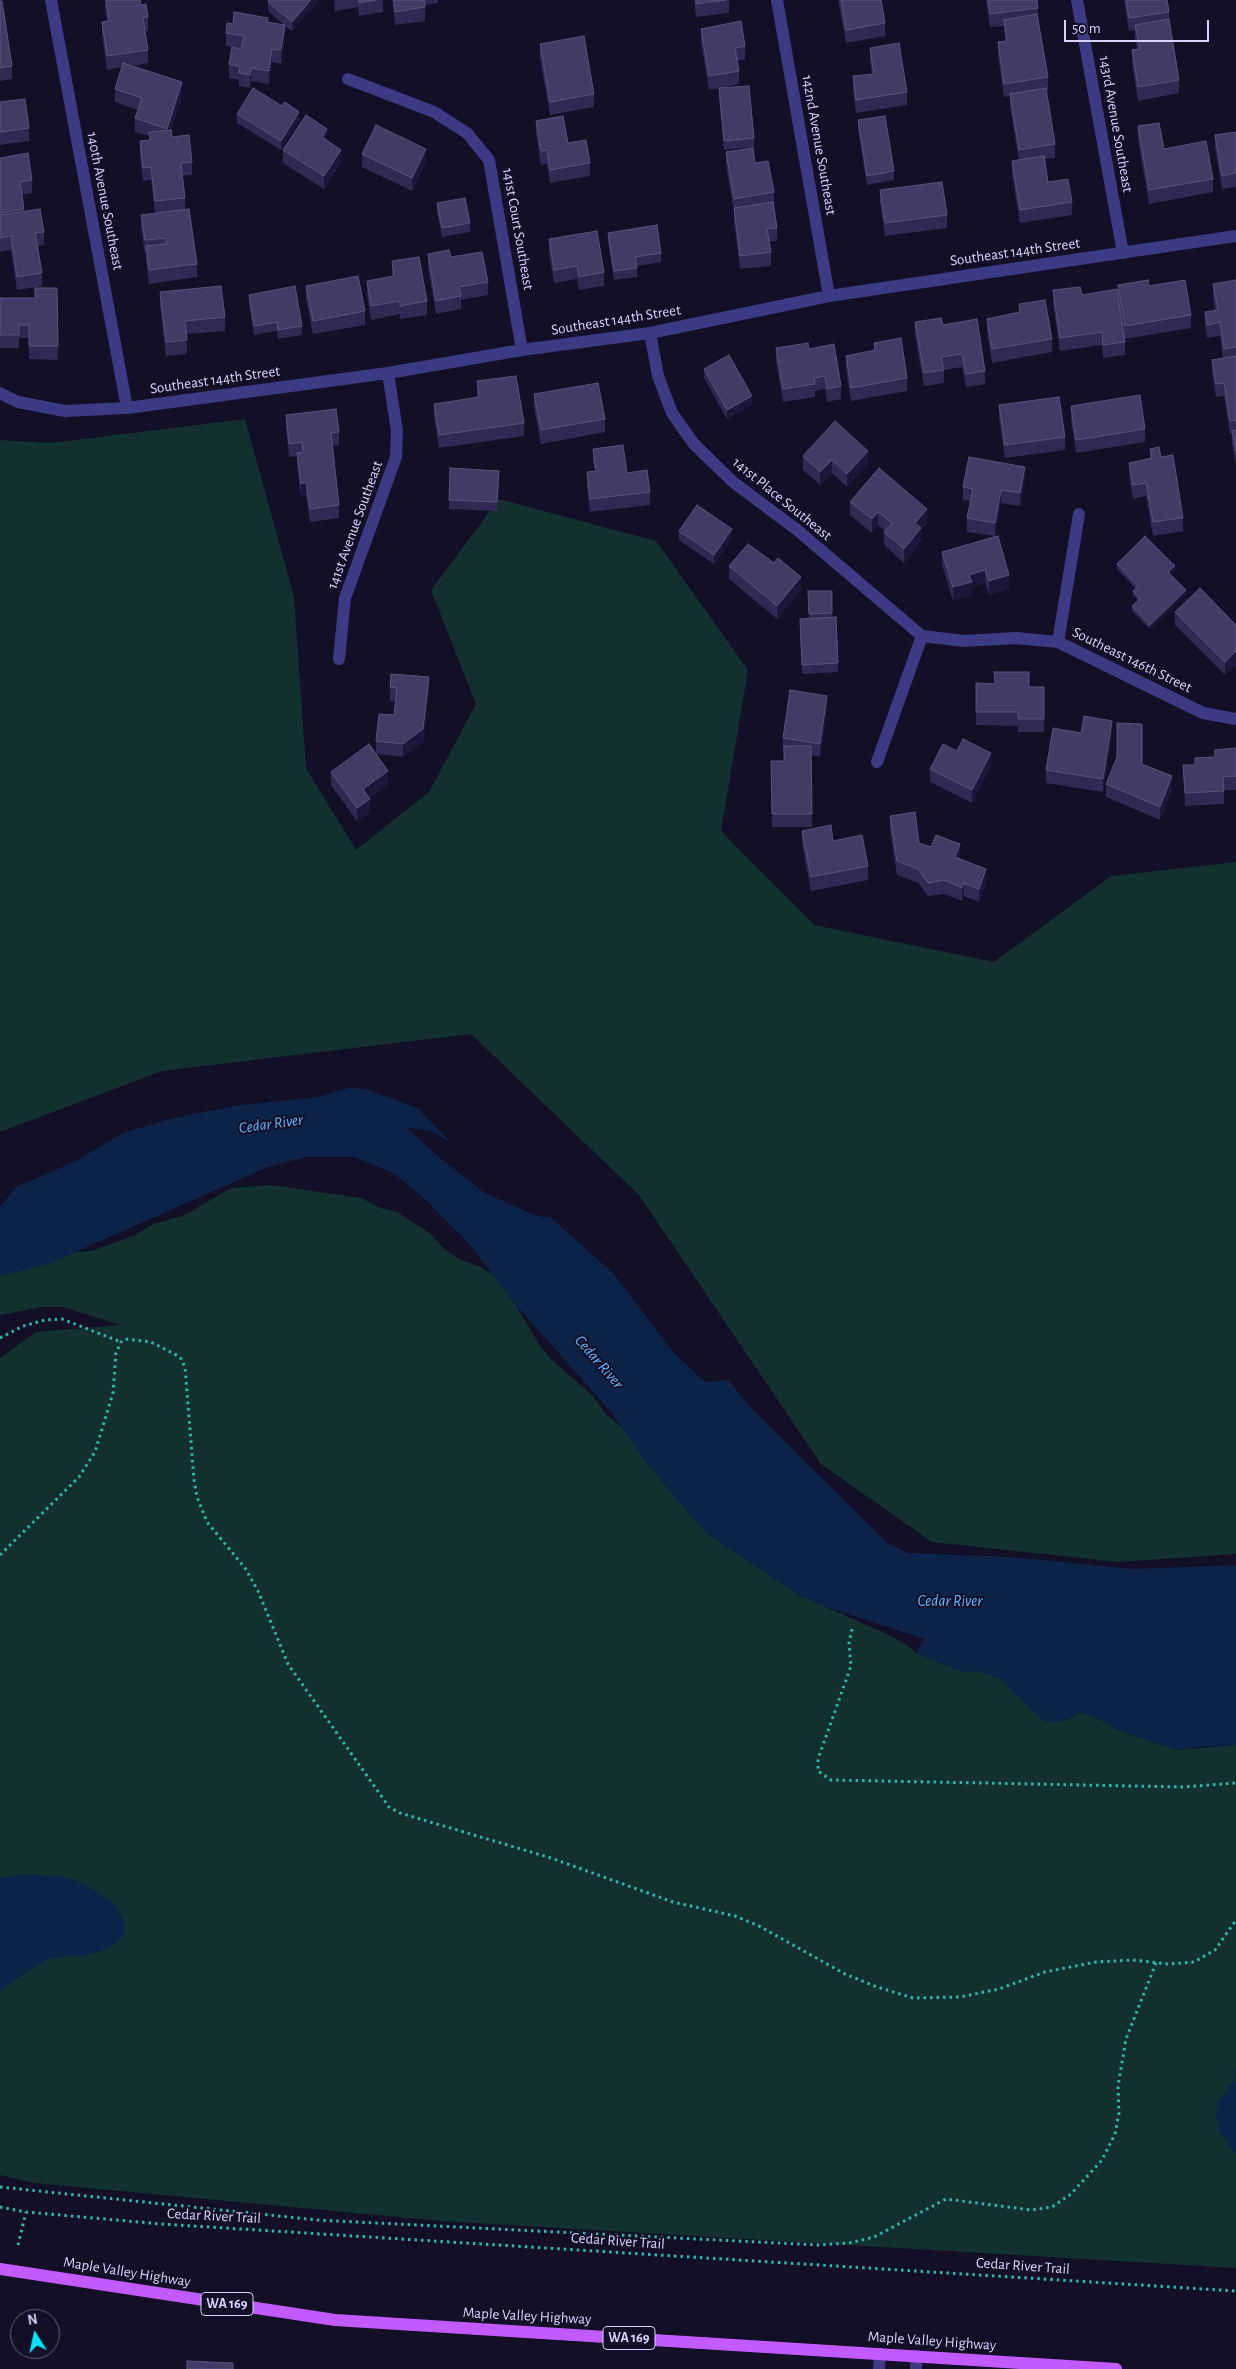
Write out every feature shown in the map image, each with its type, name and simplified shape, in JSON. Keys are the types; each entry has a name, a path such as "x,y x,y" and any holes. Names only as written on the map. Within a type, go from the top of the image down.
{"main road":[{"name":"Maple Valley Highway","path":"0,2269 335,2320 1116,2369"}],"street":[{"name":"140th Avenue Southeast","path":"51,0 127,408"},
{"name":"142nd Avenue Southeast","path":"777,0 829,296"},
{"name":"143rd Avenue Southeast","path":"1077,0 1123,253"},
{"name":"141st Court Southeast","path":"348,79 434,112 467,133 490,160 522,350"},
{"name":"Southeast 144th Street","path":"0,393 18,402 65,411 127,408 388,373 522,350 650,333 829,296 1236,236"},
{"name":"141st Place Southeast","path":"650,333 658,376 672,412 694,444 733,482 796,529 922,636"},
{"name":"141st Avenue Southeast","path":"339,659 345,598 396,457 397,431 388,373"},
{"path":"1058,642 1079,514"},
{"name":"Southeast 146th Street","path":"922,636 964,641 1016,638 1058,642 1203,713 1236,719"},
{"path":"877,762 922,636"},
{"path":"879,2369 880,2354"},
{"path":"916,2369 917,2356"}],"path":[{"path":"0,1338 23,1326 45,1320 62,1319 121,1342"},
{"path":"0,1555 79,1477 95,1452 113,1393 116,1354 121,1342 127,1339 151,1342 180,1357 185,1366 197,1498 207,1522 250,1575 288,1664 389,1807 400,1813 551,1858 674,1902 735,1916 759,1926 845,1974 877,1987 913,1998 960,1997 999,1989 1045,1972 1096,1962 1118,1960 1167,1964 1194,1962 1215,1950 1236,1920"},
{"path":"852,1629 849,1643 851,1666 818,1759 818,1771 831,1780 1184,1787 1236,1783"},
{"path":"0,2187 317,2220 818,2245 849,2243 874,2237 946,2199 1031,2210 1052,2207 1071,2194 1102,2160 1115,2134 1120,2113 1118,2086 1126,2039 1156,1963"},
{"name":"Cedar River Trail","path":"0,2207 26,2212 161,2224 1236,2290"},
{"path":"18,2245 26,2212"}],"green space":[{"path":"245,419 294,597 306,768 356,850 429,792 476,704 431,590 499,499 656,541 748,670 721,831 814,925 994,962 1111,876 1236,862 1236,1554 1118,1562 932,1542 821,1464 639,1195 471,1034 162,1071 0,1132 0,440 51,443"},
{"path":"271,1185 361,1198 378,1207 397,1212 431,1234 445,1250 461,1260 481,1267 497,1278 510,1291 518,1309 540,1346 552,1360 593,1396 605,1413 634,1438 646,1462 706,1533 799,1595 889,1635 916,1653 963,1672 981,1671 1000,1679 1016,1692 1064,1721 1081,1712 1099,1719 1115,1729 1177,1750 1236,1745 1236,2268 441,2221 34,2183 0,2175 0,1358 36,1332 120,1325 63,1307 42,1307 0,1315 0,1257 92,1251 135,1235 153,1224 183,1216 231,1188"}],"water":[{"name":"Cedar River","path":"352,1087 370,1090 417,1108 452,1143 429,1130 407,1128 440,1158 485,1193 528,1212 542,1217 550,1217 613,1273 674,1353 705,1382 729,1380 748,1405 886,1542 908,1553 1011,1557 1133,1569 1236,1565 1236,1745 1177,1750 1115,1729 1099,1719 1081,1712 1064,1721 1045,1722 1000,1679 981,1671 963,1672 916,1653 924,1639 821,1605 799,1595 706,1533 646,1462 611,1412 508,1296 472,1247 425,1199 393,1173 354,1157 306,1157 268,1167 48,1264 0,1276 0,1207 16,1187 76,1161 123,1133 173,1118 240,1105 318,1097"},
{"path":"23,1874 57,1876 75,1880 96,1891 115,1904 125,1924 125,1933 118,1942 107,1949 85,1956 48,1959 13,1981 0,1992 0,1878"},
{"path":"1236,2068 1236,2155 1220,2133 1216,2118 1217,2103 1234,2080"}],"building":[{"path":"106,0 140,0 141,5 146,4 148,17 143,18 148,50 107,56 102,22 109,21"},
{"path":"269,0 311,0 292,22 268,2"},
{"path":"359,0 376,0 359,3"},
{"path":"394,0 424,0 425,7 395,12"},
{"path":"696,0 726,0 696,4"},
{"path":"841,0 881,0 885,23 846,30"},
{"path":"988,0 1037,0 1038,8 990,14"},
{"path":"1126,0 1167,0 1169,12 1129,18"},
{"path":"0,1 2,1 12,66 0,68"},
{"path":"234,12 268,18 267,22 285,25 281,50 272,49 269,71 251,68 250,75 239,73 240,67 229,64 232,47 241,49 244,36 226,33 227,23 233,24"},
{"path":"1037,14 1048,77 1004,84 998,42 1007,41 1004,20"},
{"path":"1169,19 1179,80 1138,87 1132,50 1140,49 1135,25"},
{"path":"741,21 745,46 735,48 739,71 709,76 701,29"},
{"path":"584,36 594,94 550,102 540,44"},
{"path":"899,43 907,92 856,100 853,76 874,74 870,48"},
{"path":"123,63 182,82 167,129 135,118 142,98 115,89"},
{"path":"749,86 754,138 724,141 719,88"},
{"path":"253,88 282,106 285,102 299,112 281,141 237,114"},
{"path":"1046,88 1055,144 1019,150 1010,94"},
{"path":"25,99 29,128 0,132 0,102"},
{"path":"306,115 327,129 322,137 341,150 324,176 283,150"},
{"path":"563,116 568,143 586,140 590,163 550,170 547,150 541,151 536,121"},
{"path":"885,116 894,171 867,176 858,120"},
{"path":"1159,123 1164,149 1206,141 1213,179 1149,190 1138,126"},
{"path":"376,125 426,149 412,178 362,154"},
{"path":"171,130 172,137 189,135 192,162 181,163 185,198 155,201 151,167 143,168 140,141 150,140 149,132"},
{"path":"1236,132 1236,173 1222,176 1215,135"},
{"path":"753,148 755,163 768,161 774,192 734,199 726,152"},
{"path":"28,153 32,180 20,182 24,209 0,213 0,158"},
{"path":"1044,156 1048,182 1068,179 1072,202 1020,210 1012,161"},
{"path":"942,182 947,215 885,223 880,190"},
{"path":"465,198 470,223 442,228 437,203"},
{"path":"773,202 777,228 767,229 771,252 740,256 734,208"},
{"path":"40,209 44,232 35,233 42,273 17,277 11,236 0,238 0,215"},
{"path":"189,209 197,264 149,270 146,246 166,244 166,238 145,240 141,215"},
{"path":"657,225 661,253 635,257 637,268 614,271 608,233"},
{"path":"597,231 604,272 579,277 577,266 554,270 549,239"},
{"path":"449,250 451,257 482,252 488,282 459,287 461,296 436,301 428,254"},
{"path":"419,257 427,301 400,306 400,301 371,306 367,281 394,276 392,261"},
{"path":"358,276 365,311 313,321 306,286"},
{"path":"1148,280 1149,286 1185,280 1191,315 1125,326 1118,285"},
{"path":"1236,280 1236,347 1224,349 1220,322 1207,325 1205,312 1218,310 1213,284"},
{"path":"221,286 225,317 185,321 187,340 166,342 160,292"},
{"path":"295,286 302,326 278,330 277,322 254,326 249,295"},
{"path":"1080,287 1082,295 1117,289 1125,342 1103,345 1102,332 1060,338 1053,290"},
{"path":"35,288 57,288 58,346 29,346 29,325 19,325 19,335 0,335 0,298 35,298"},
{"path":"1045,300 1052,339 992,349 987,319 1020,312 1019,304"},
{"path":"941,318 943,325 977,319 985,371 966,374 962,354 941,357 944,370 924,373 915,322"},
{"path":"901,338 907,378 851,388 846,356 875,350 874,343"},
{"path":"808,343 809,349 834,344 841,386 827,389 825,376 814,378 815,384 783,389 776,348"},
{"path":"729,355 752,396 727,410 704,369"},
{"path":"1236,356 1236,420 1230,421 1224,383 1216,384 1212,360"},
{"path":"516,376 524,423 439,435 434,404 479,397 477,381"},
{"path":"598,383 605,419 541,430 534,394"},
{"path":"1140,395 1145,429 1076,440 1071,406"},
{"path":"1059,397 1065,437 1005,445 999,405"},
{"path":"336,409 339,432 331,433 339,505 310,509 306,482 301,484 297,453 303,452 302,442 289,444 286,415"},
{"path":"835,421 868,451 847,474 832,460 820,472 803,456"},
{"path":"1236,430 1236,451 1232,431"},
{"path":"623,445 627,473 647,470 650,492 590,499 587,472 596,471 593,449"},
{"path":"1159,447 1161,457 1173,455 1183,518 1153,522 1146,483 1133,485 1129,463 1152,458 1150,449"},
{"path":"969,457 1025,467 1020,493 1001,490 995,523 967,518 973,489 963,487"},
{"path":"450,468 499,471 497,502 449,500"},
{"path":"879,468 927,509 915,523 921,528 904,549 884,532 892,523 878,512 872,519 850,502"},
{"path":"697,505 732,529 714,555 679,531"},
{"path":"998,536 1009,575 989,581 985,570 969,575 972,582 953,587 942,552"},
{"path":"1145,536 1175,566 1168,572 1186,590 1150,625 1132,606 1140,599 1133,591 1138,586 1117,564"},
{"path":"748,544 774,563 778,558 801,577 777,606 729,566"},
{"path":"1200,588 1236,625 1236,651 1225,662 1175,612"},
{"path":"808,591 832,591 832,613 809,614"},
{"path":"836,617 838,663 802,665 800,619"},
{"path":"994,672 1029,672 1029,687 1044,687 1044,719 1018,719 1018,712 976,712 976,683 995,684"},
{"path":"391,674 429,677 423,729 403,744 376,741 379,714 394,715 397,688 390,687"},
{"path":"790,690 827,696 820,744 783,738"},
{"path":"1084,716 1112,721 1103,779 1046,770 1053,728 1081,733"},
{"path":"1117,723 1142,724 1142,764 1172,776 1160,807 1106,784 1117,757"},
{"path":"963,739 991,753 972,790 930,769 943,744 957,751"},
{"path":"369,744 388,771 363,789 370,799 357,808 331,772"},
{"path":"784,746 811,746 812,814 772,814 771,761 784,761"},
{"path":"1236,748 1236,776 1223,777 1224,791 1185,793 1183,765 1195,765 1195,758 1215,757 1215,750"},
{"path":"915,812 919,843 931,847 936,835 960,844 955,857 986,869 979,889 964,883 962,888 944,880 928,883 918,869 897,861 890,816"},
{"path":"831,825 833,841 862,835 868,866 811,877 802,831"},
{"path":"187,2361 233,2363 233,2369 187,2369"}]}
